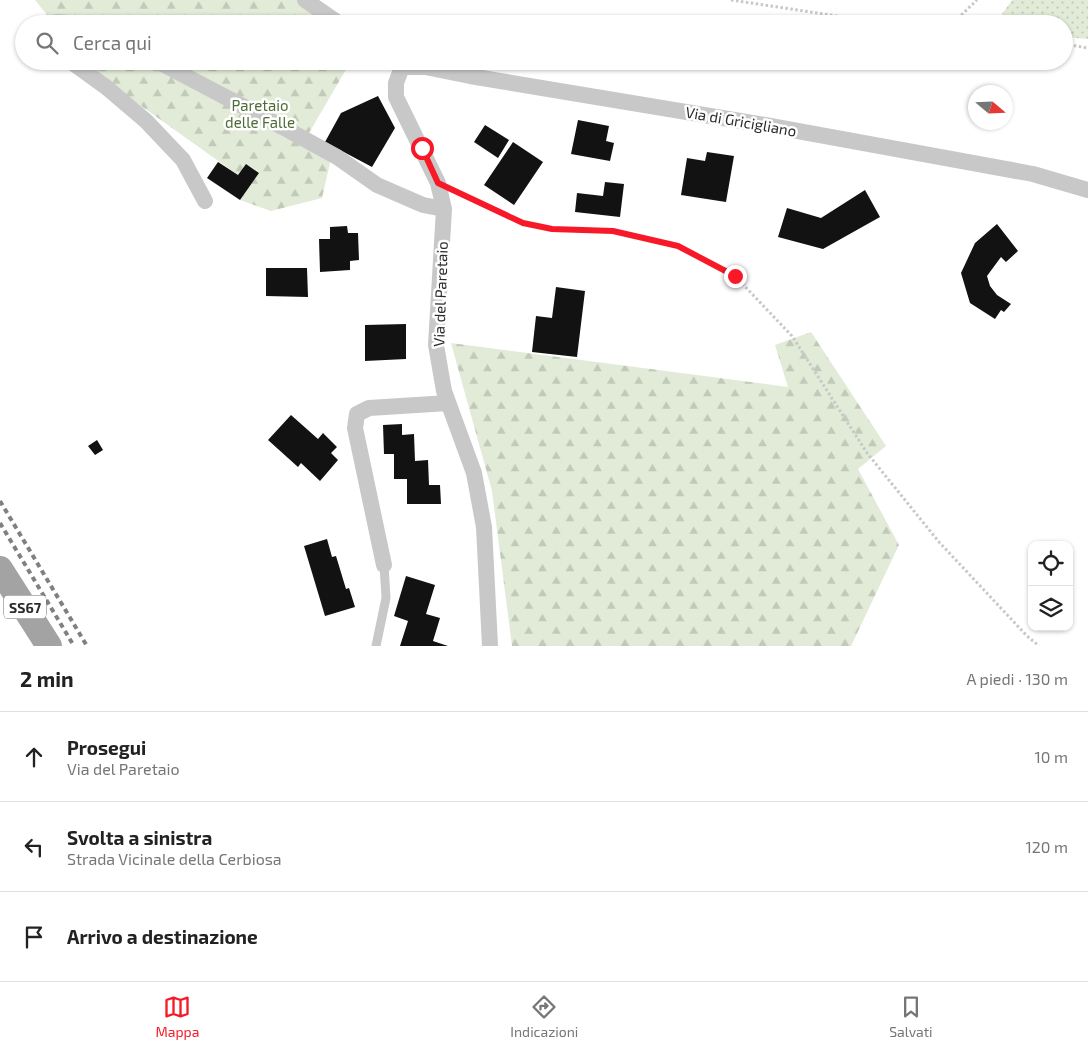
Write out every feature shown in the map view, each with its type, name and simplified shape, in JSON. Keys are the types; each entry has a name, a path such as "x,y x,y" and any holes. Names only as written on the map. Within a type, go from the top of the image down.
{"main road":[{"name":"SS67","path":"0,569 49,646"}],"street":[{"path":"305,0 327,15"},
{"path":"82,70 146,121 183,160 205,201"},
{"path":"174,70 337,157 377,185 423,205 444,209"},
{"name":"Via del Paretaio","path":"397,70 396,97 438,183 444,209 436,345 448,403 474,473 484,527 490,646"},
{"name":"Via di Gricigliano","path":"440,70 765,124 1033,174 1088,190"},
{"path":"384,565 355,428 357,414 369,408 448,403"}],"lane":[{"path":"376,646 386,598 384,565"}],"path":[{"path":"731,0 830,15"},
{"path":"961,15 977,0"},
{"path":"1073,46 1088,48"},
{"path":"438,183 523,223 552,229 613,231 678,246 735,276 792,336 866,453 939,542 1027,636 1039,646"}],"green space":[{"path":"35,0 305,0 327,15 47,15"},
{"path":"1012,0 1088,0 1088,39 1073,38 1073,15 1001,15"},
{"name":"Paretaio delle Falle","path":"91,70 346,70 309,133 330,163 322,198 271,211 240,200 259,172 246,164 238,175"},
{"path":"811,332 886,446 858,469 899,545 851,646 512,646 492,491 451,343 788,387 775,345"}],"building":[{"path":"378,96 395,128 372,167 325,142 341,113"},
{"path":"578,120 609,126 606,141 614,143 610,161 571,154"},
{"path":"485,125 509,140 498,158 474,142"},
{"path":"513,142 543,162 514,205 484,185"},
{"path":"707,152 734,156 726,202 681,195 687,158 705,161"},
{"path":"218,162 238,175 246,164 259,173 240,200 207,178"},
{"path":"605,182 624,184 620,217 575,212 577,193 603,196"},
{"path":"865,190 880,217 823,249 778,237 787,208 821,218"},
{"path":"997,224 1018,251 1006,262 1001,257 987,276 990,286 997,295 1011,304 1004,312 1001,310 995,319 970,303 961,273 975,243"},
{"path":"347,226 348,233 358,233 359,260 350,261 350,270 320,272 319,239 330,239 330,227"},
{"path":"266,268 307,268 308,297 266,296"},
{"path":"556,287 585,291 577,357 532,352 536,316 552,318"},
{"path":"406,324 406,359 365,361 365,325"},
{"path":"291,415 318,439 323,433 337,447 331,453 338,460 320,481 301,463 298,467 268,440"},
{"path":"402,424 402,435 414,434 415,461 428,460 429,485 440,485 441,504 407,504 407,479 394,479 394,454 384,454 383,425"},
{"path":"97,440 103,450 95,455 88,446"},
{"path":"327,539 332,557 336,556 346,589 349,588 355,607 325,616 304,546"},
{"path":"406,576 435,585 426,614 440,618 433,641 448,646 400,646 408,621 394,616"}],"railway":[{"path":"0,501 87,646"},
{"path":"0,523 74,646"}],"route":[{"path":"422,148 438,183 523,223 552,229 613,231 678,246 735,276"}]}
